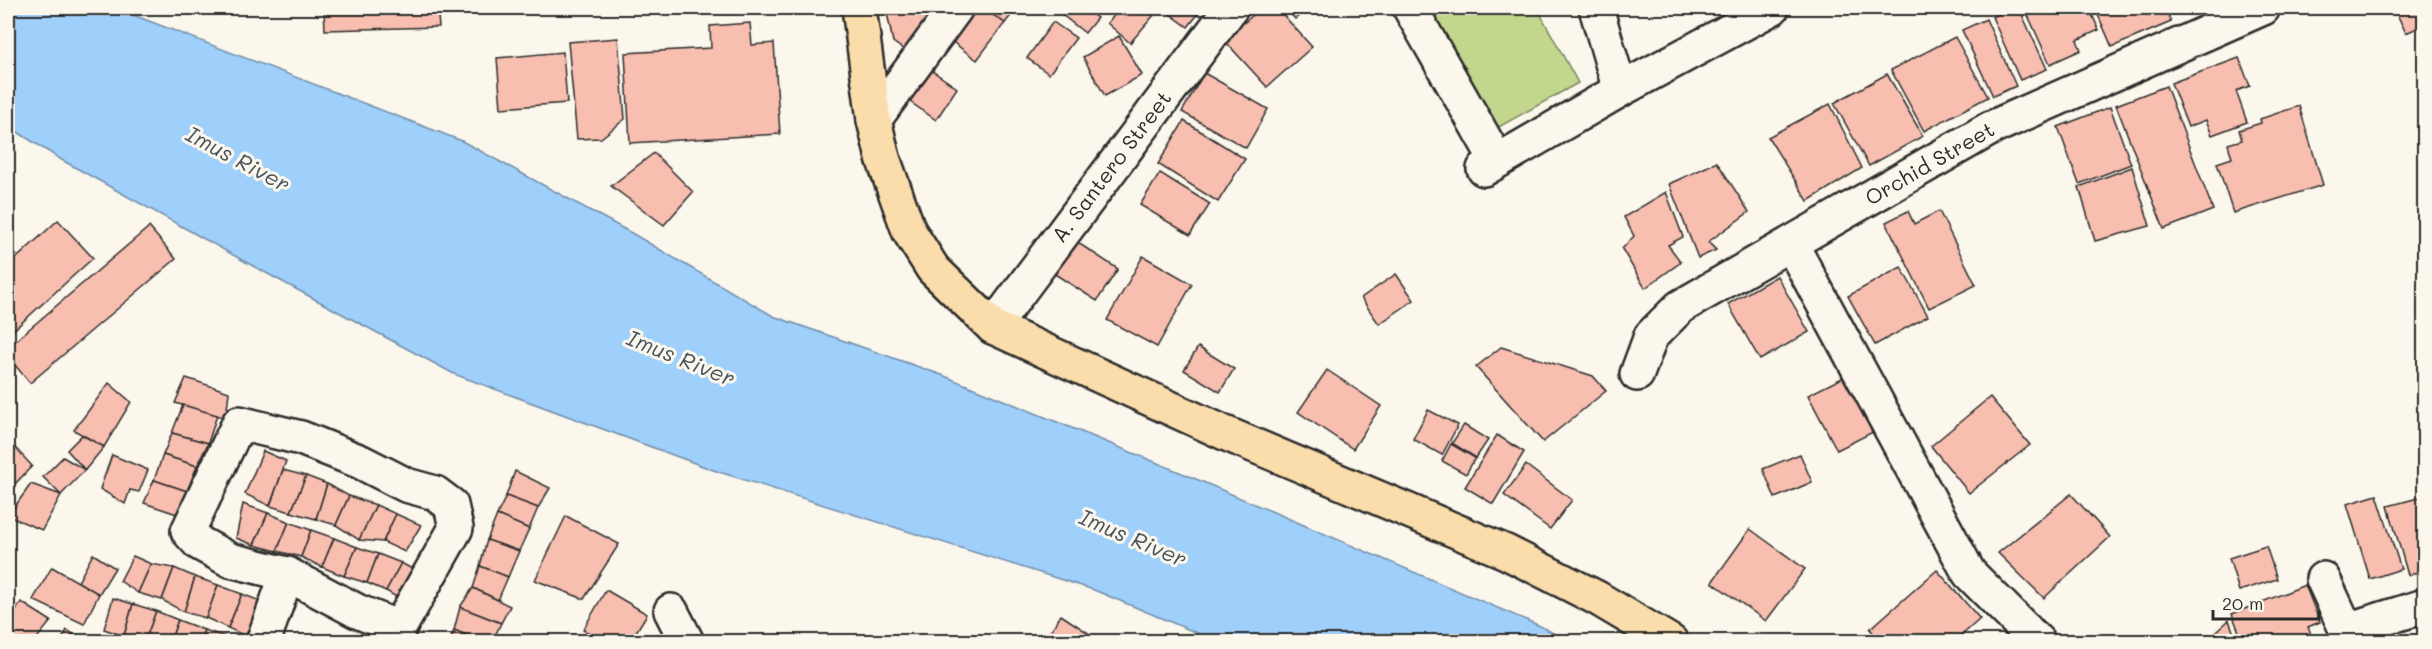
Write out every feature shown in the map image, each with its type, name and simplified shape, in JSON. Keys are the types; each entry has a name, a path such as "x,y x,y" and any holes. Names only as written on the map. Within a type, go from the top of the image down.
{"main road":[{"path":"859,8 874,120 883,158 909,231 933,269 993,327 1227,434 1506,552 1597,598 1671,642"}],"street":[{"path":"874,120 956,8"},
{"name":"A. Santero Street","path":"993,327 1231,8"},
{"path":"1410,8 1491,165 1620,90 1772,8"},
{"path":"1596,8 1620,90"},
{"name":"Orchid Street","path":"1637,374 1651,336 1680,307 1991,128 2263,8"},
{"path":"1791,244 1969,573 2038,642"},
{"path":"239,423 301,438 361,462 406,485 435,493 451,505 456,528 397,635 287,574 230,560 199,543 188,531 239,423"},
{"path":"263,642 287,574"},
{"path":"2323,579 2349,636 2424,606"},
{"path":"671,610 687,642"}],"green space":[{"path":"1430,8 1537,8 1578,83 1497,128"}],"water":[{"name":"Imus River","path":"8,8 125,8 136,16 462,141 635,235 773,316 942,375 1182,473 1540,626 1568,641 1216,641 1094,590 716,471 454,374 60,159 8,126"}],"building":[{"path":"324,8 477,8 477,14 438,16 439,27 325,30"},
{"path":"489,8 541,8 489,13"},
{"path":"886,8 947,8 911,55 893,42"},
{"path":"969,8 983,8 1005,23 977,60 946,37"},
{"path":"983,8 1017,8 1005,23"},
{"path":"1065,8 1084,8 1097,18 1085,33 1061,14"},
{"path":"1093,8 1105,8 1100,13"},
{"path":"1121,8 1146,8 1154,15 1130,43 1107,23"},
{"path":"1162,8 1201,8 1202,9 1188,27"},
{"path":"1261,8 1277,8 1312,47 1267,87 1224,40"},
{"path":"1285,8 1308,8 1295,19"},
{"path":"2013,8 2019,8 2047,69 2020,80 1992,17"},
{"path":"2034,8 2089,8 2099,30 2077,40 2081,50 2050,64 2026,11"},
{"path":"2095,8 2165,8 2171,22 2112,47"},
{"path":"2394,8 2424,8 2424,25 2406,33"},
{"path":"1986,19 2016,86 1993,96 1962,30"},
{"path":"1053,22 1076,38 1049,74 1027,58"},
{"path":"750,23 752,45 774,43 780,134 630,143 625,53 711,48 710,26"},
{"path":"1119,36 1142,75 1105,96 1083,57"},
{"path":"1955,37 1988,97 1924,131 1891,70"},
{"path":"618,38 625,119 601,138 577,139 568,42"},
{"path":"563,52 567,103 501,108 497,58"},
{"path":"2239,58 2250,86 2236,91 2247,122 2212,135 2206,120 2188,127 2171,83"},
{"path":"928,68 957,88 936,120 906,99"},
{"path":"1204,73 1268,109 1246,148 1182,112"},
{"path":"1887,74 1923,136 1869,166 1834,103"},
{"path":"2166,86 2213,210 2164,229 2116,105"},
{"path":"1830,104 1862,168 1808,201 1768,137"},
{"path":"2299,106 2323,185 2233,213 2217,163 2232,158 2228,144 2242,140 2239,130 2261,123 2260,119"},
{"path":"2110,107 2131,164 2079,184 2058,127"},
{"path":"1184,121 1245,159 1218,202 1158,164"},
{"path":"654,153 693,192 664,225 611,186"},
{"path":"1717,162 1749,212 1708,242 1716,250 1698,258 1669,184"},
{"path":"2132,167 2150,226 2095,241 2079,187"},
{"path":"1160,173 1210,204 1190,235 1140,205"},
{"path":"1666,192 1683,237 1668,245 1681,262 1645,288 1622,249 1634,236 1624,217"},
{"path":"1908,211 1914,224 1939,211 1976,285 1929,308 1886,222"},
{"path":"58,220 93,258 8,335 8,266"},
{"path":"149,227 176,259 30,383 8,357 8,347"},
{"path":"1072,239 1118,269 1097,301 1050,271"},
{"path":"1143,256 1192,284 1157,347 1107,320"},
{"path":"1901,267 1928,316 1875,345 1848,296"},
{"path":"1396,274 1414,300 1379,324 1361,298"},
{"path":"1777,276 1809,332 1760,360 1728,304"},
{"path":"1198,347 1234,369 1220,392 1184,370"},
{"path":"1501,347 1593,376 1606,391 1543,442 1476,367"},
{"path":"1327,370 1381,406 1353,449 1298,412"},
{"path":"1850,374 1879,429 1837,450 1808,395"},
{"path":"186,378 229,392 226,418 175,403"},
{"path":"109,383 131,402 104,447 74,430"},
{"path":"1990,397 2030,445 1969,493 1931,446"},
{"path":"183,405 217,415 208,443 172,433"},
{"path":"1428,410 1458,425 1442,455 1413,439"},
{"path":"1464,425 1488,440 1476,458 1452,443"},
{"path":"172,433 208,443 197,466 163,455"},
{"path":"82,435 104,447 85,470 67,450"},
{"path":"1497,435 1524,452 1493,504 1465,487"},
{"path":"8,440 32,466 13,486 8,480"},
{"path":"1451,444 1475,458 1466,474 1442,461"},
{"path":"263,451 286,461 270,506 245,494"},
{"path":"1800,454 1812,482 1775,498 1763,469"},
{"path":"112,455 148,470 139,492 130,490 125,504 100,489"},
{"path":"163,455 197,466 187,491 154,480"},
{"path":"63,457 85,470 61,495 43,477"},
{"path":"1526,465 1572,500 1550,529 1504,495"},
{"path":"283,470 306,476 291,512 270,506"},
{"path":"515,471 550,488 538,508 506,496"},
{"path":"306,476 327,484 316,519 291,512"},
{"path":"154,480 187,491 177,514 144,503"},
{"path":"31,484 61,495 42,530 8,516"},
{"path":"327,484 349,496 336,525 316,519"},
{"path":"2071,494 2110,537 2044,598 1998,553"},
{"path":"2377,495 2401,569 2370,579 2347,504"},
{"path":"349,496 376,505 359,540 336,525"},
{"path":"506,496 538,508 529,529 497,515"},
{"path":"2422,497 2424,570 2408,575 2388,506"},
{"path":"243,504 268,513 254,545 236,538"},
{"path":"376,505 396,514 383,542 359,540"},
{"path":"268,513 289,522 277,551 254,545"},
{"path":"396,514 421,525 405,552 383,542"},
{"path":"497,515 529,529 519,551 487,540"},
{"path":"566,516 619,544 584,599 535,580"},
{"path":"289,522 311,530 301,557 277,551"},
{"path":"1750,529 1805,569 1766,621 1712,582"},
{"path":"311,530 334,538 322,567 301,557"},
{"path":"334,538 357,547 344,576 322,567"},
{"path":"487,540 519,551 508,577 480,566"},
{"path":"2266,546 2277,579 2239,591 2229,558"},
{"path":"357,547 378,554 367,583 344,576"},
{"path":"93,554 115,568 99,594 78,582"},
{"path":"378,554 401,563 386,591 367,583"},
{"path":"133,556 151,564 138,593 120,581"},
{"path":"401,563 420,573 405,602 386,591"},
{"path":"151,564 174,568 162,600 138,593"},
{"path":"480,566 508,577 498,600 473,588"},
{"path":"52,567 99,594 84,624 33,600"},
{"path":"174,568 195,577 184,612 162,600"},
{"path":"1937,570 1980,619 1954,642 1881,642 1870,629"},
{"path":"195,577 218,585 206,618 184,612"},
{"path":"218,585 242,594 228,628 206,618"},
{"path":"2305,585 2320,622 2308,627 2314,642 2243,642 2232,614"},
{"path":"473,588 510,606 501,623 460,607"},
{"path":"606,590 647,614 630,642 602,642 583,630"},
{"path":"242,594 265,603 249,638 228,628"},
{"path":"113,598 133,604 124,636 104,629"},
{"path":"21,602 51,621 34,642 20,642 8,633 8,625"},
{"path":"133,604 156,611 145,641 124,636"},
{"path":"460,607 501,623 492,642 483,642 454,630"},
{"path":"156,611 178,620 170,642 145,641"},
{"path":"1061,615 1102,642 1043,642"},
{"path":"178,620 204,630 200,642 170,642"},
{"path":"2229,620 2237,642 2205,642"},
{"path":"67,630 84,641 60,642"},
{"path":"204,630 226,637 224,642 200,642"},
{"path":"454,630 483,642 450,642"}]}
